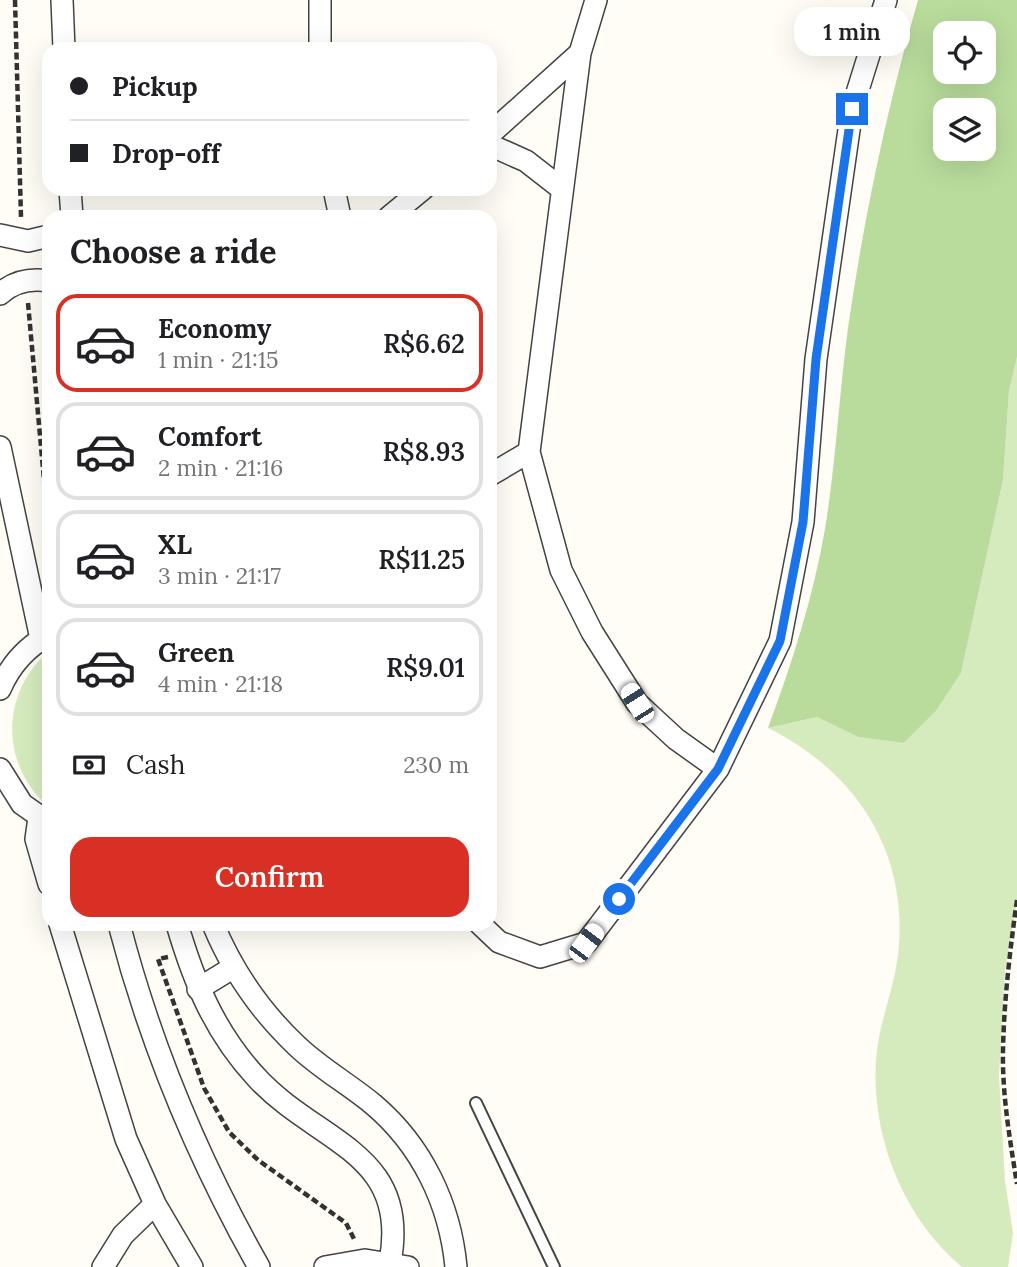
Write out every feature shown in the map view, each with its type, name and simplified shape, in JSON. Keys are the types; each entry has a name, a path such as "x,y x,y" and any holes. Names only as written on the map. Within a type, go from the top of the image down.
{"street":[{"path":"62,0 64,42"},
{"path":"320,0 320,42"},
{"path":"596,0 580,53 529,452 561,570 592,632 637,703 676,739 718,769"},
{"path":"487,931 499,942 540,957 586,943 718,769 780,641 803,522 816,359 852,109 886,0"},
{"path":"497,128 580,53"},
{"path":"497,148 526,161 562,189"},
{"path":"398,210 414,196"},
{"path":"0,235 28,241 42,238"},
{"path":"0,295 26,280 42,281"},
{"path":"0,447 42,624"},
{"path":"497,471 529,452"},
{"path":"0,689 11,668 42,640"},
{"path":"0,769 22,804 42,819"},
{"path":"42,825 36,839 42,860"},
{"path":"62,931 126,1139 155,1204 192,1267"},
{"path":"121,931 146,1015 185,1119 212,1179 259,1267"},
{"path":"179,931 198,989 222,1033 258,1079 300,1118 350,1148 376,1174 390,1208 393,1244 399,1265 365,1260 325,1267"},
{"path":"217,931 234,967 272,1020 296,1046 372,1104 408,1140 435,1186 445,1211 456,1267"},
{"path":"198,989 234,967"},
{"path":"103,1267 123,1235 155,1204"}],"lane":[{"path":"476,1103 554,1267"}],"path":[{"path":"1017,900 1006,979 1002,1052 1007,1119 1017,1184"},
{"path":"184,953 158,959 204,1088 229,1132 258,1160 346,1223 365,1260"}],"green space":[{"path":"918,0 1017,0 1017,357 1009,391 1003,480 961,673 936,711 904,743 858,737 817,717 768,728 801,630 820,555 829,504 854,286 877,163"},
{"path":"1017,357 1017,901 1005,970 999,1075 1005,1181 1013,1233 1008,1267 962,1267 941,1247 907,1199 885,1145 879,1117 876,1059 899,944 899,909 893,875 883,844 868,815 849,789 798,745 768,728 817,717 858,737 904,743 936,711 961,673 1003,480 1009,391"},
{"path":"42,658 42,800 21,771 12,729 21,687"}],"route":[{"path":"619,899 718,769 780,641 803,522 816,359 852,109"}]}
